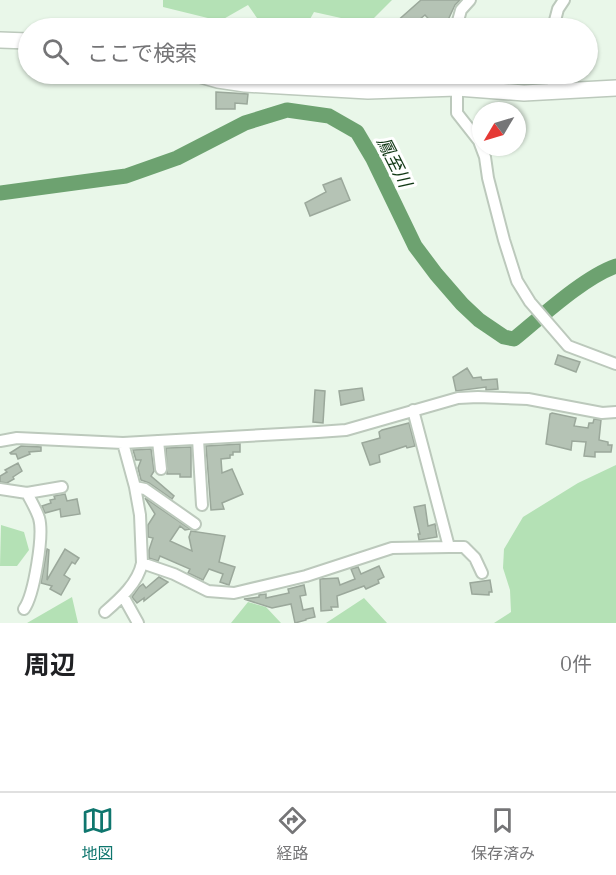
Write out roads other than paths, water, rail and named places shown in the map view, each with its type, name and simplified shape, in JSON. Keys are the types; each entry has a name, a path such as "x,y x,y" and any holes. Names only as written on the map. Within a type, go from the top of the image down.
{"highway":[{"path":"0,40 18,41"},
{"path":"245,84 368,91 407,84"},
{"path":"438,84 457,88 524,93 616,88"}],"street":[{"path":"459,18 461,10 470,0"},
{"path":"556,18 564,0"},
{"path":"553,84 553,92"},
{"path":"457,88 457,113 479,141 485,157 488,178 517,281 530,302 568,346 616,363"},
{"path":"0,441 17,438 123,443 346,430 458,398 528,399 602,413 616,412"},
{"path":"413,410 449,547"},
{"path":"198,439 202,505"},
{"path":"159,441 161,469"},
{"path":"105,612 123,596 141,571 142,563 140,515 123,443"},
{"path":"0,489 27,493 62,487"},
{"path":"135,487 145,489 195,524"},
{"path":"24,609 33,585 41,533 39,519 27,493"},
{"path":"142,563 174,574 208,591 234,593 306,576 386,549 464,547 475,558 482,573"},
{"path":"123,596 138,623"}],"waterway":[{"name":"鳳至川","path":"0,193 126,176 177,158 245,123 287,110 329,116 357,132 373,159 415,246 462,304 479,320 504,337 514,339 577,288 616,266"}]}
